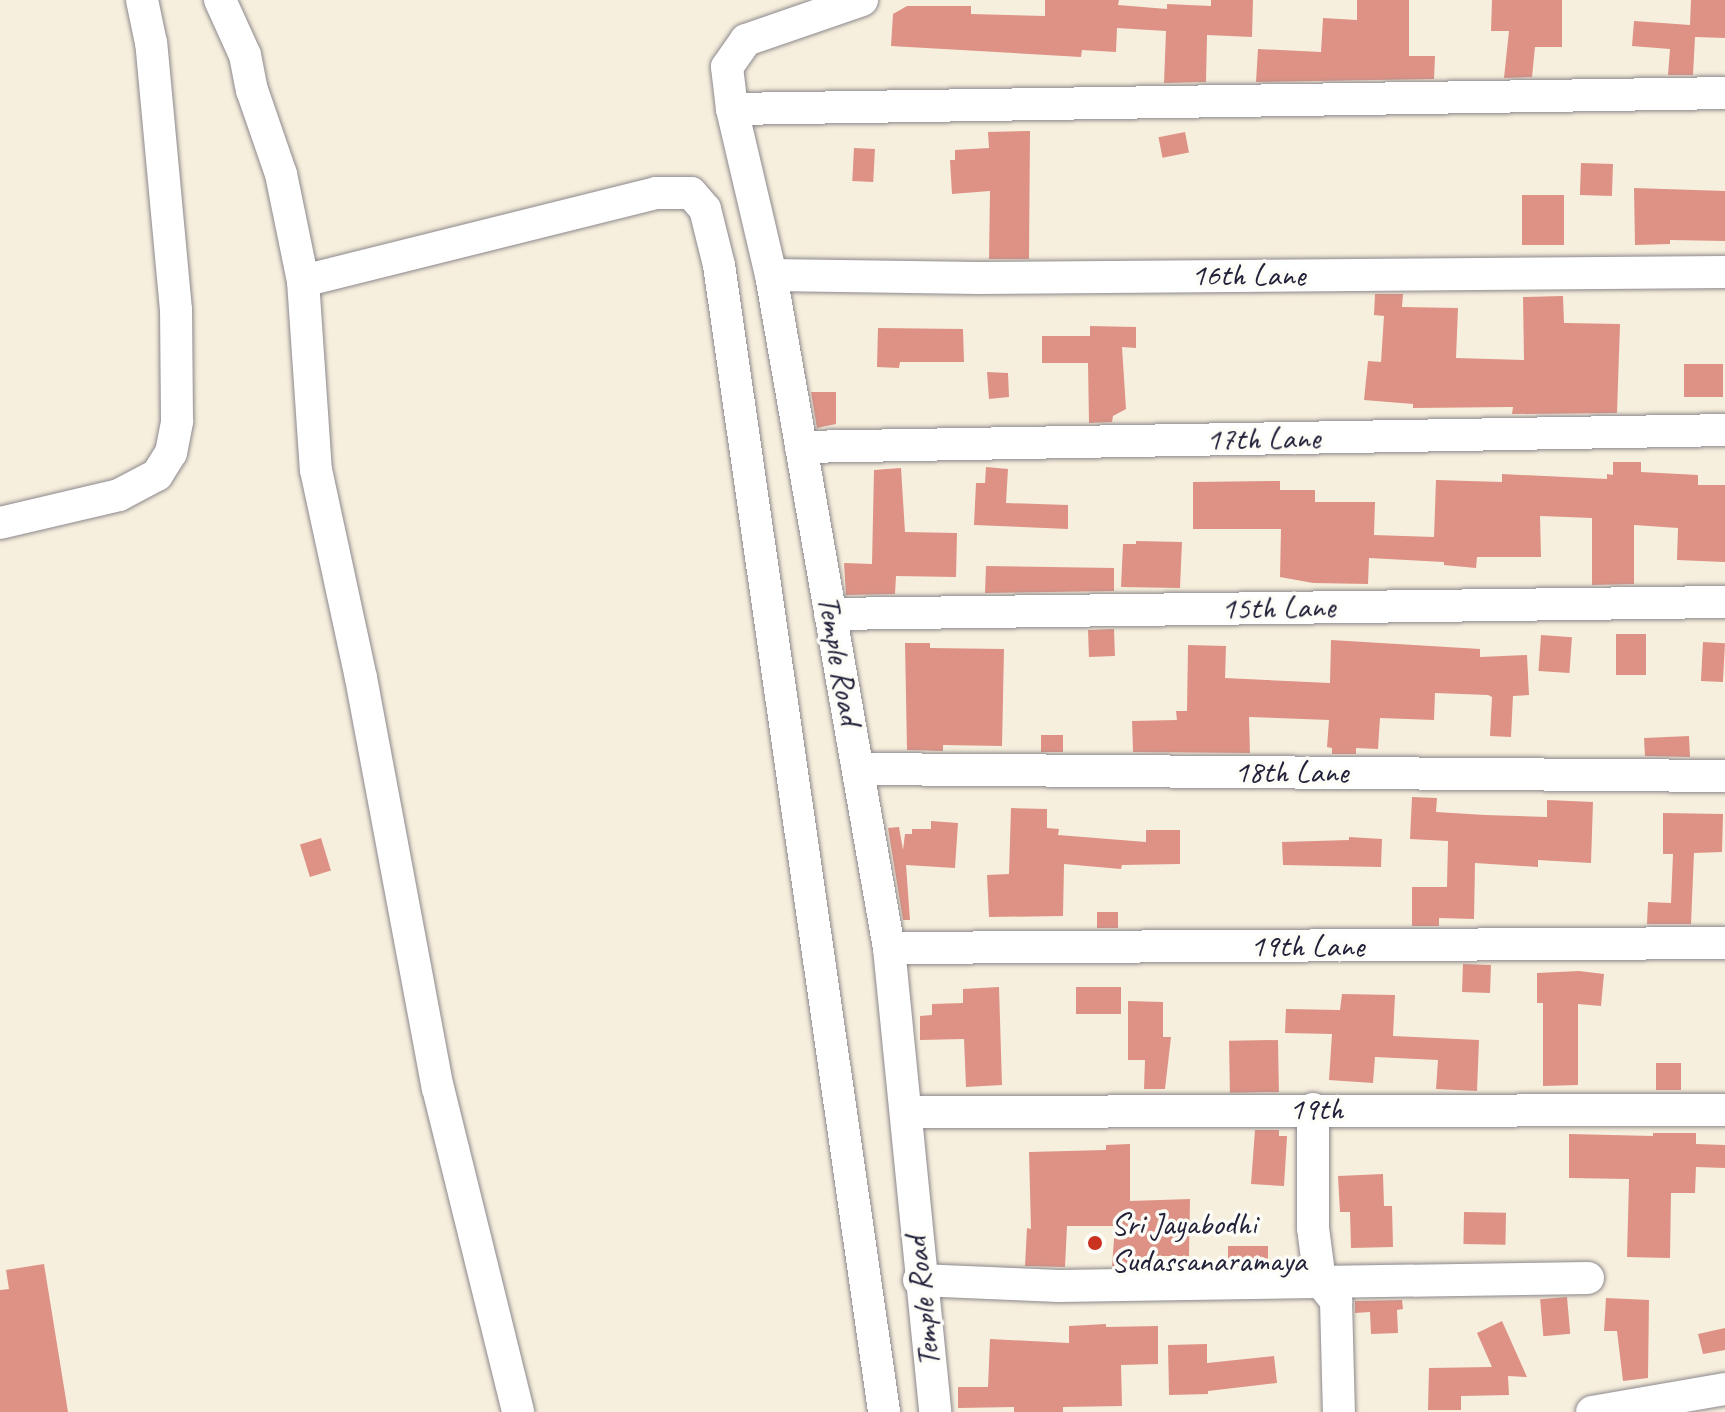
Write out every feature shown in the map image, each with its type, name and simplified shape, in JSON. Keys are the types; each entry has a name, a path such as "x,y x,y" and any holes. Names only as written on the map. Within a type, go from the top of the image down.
{"street":[{"path":"0,523 119,495 157,475 171,453 177,421 176,310 151,43 142,0"},
{"path":"220,0 245,55 252,90 281,174 303,281 316,470 364,693 438,1088 518,1412"},
{"name":"Temple Road","path":"862,0 746,40 727,67 732,109 771,275 889,948 907,1112 919,1280 935,1412"},
{"path":"732,109 1725,93"},
{"path":"303,281 656,193 691,193 705,209 719,265 884,1412"},
{"name":"16th Lane","path":"771,275 979,278 1725,272"},
{"name":"17th Lane","path":"801,447 1725,430"},
{"name":"15th Lane","path":"830,614 1725,602"},
{"name":"18th Lane","path":"858,769 1725,776"},
{"name":"19th Lane","path":"889,948 1725,943"},
{"path":"1313,1109 1313,1228 1320,1281 1336,1301 1339,1412"},
{"name":"19th","path":"907,1112 1725,1110"},
{"path":"919,1280 1059,1286 1588,1278"},
{"path":"1592,1412 1725,1389"}],"building":[{"path":"1045,0 1119,0 1118,5 1167,9 1167,4 1211,6 1211,0 1253,0 1252,37 1207,35 1206,82 1164,83 1166,31 1117,28 1116,52 1082,50 1081,57 891,46 893,14 907,6 971,6 971,14 1045,16"},
{"path":"1357,0 1409,0 1409,56 1435,56 1434,79 1256,82 1258,49 1321,52 1323,18 1357,20"},
{"path":"1492,0 1562,0 1562,47 1535,47 1532,77 1504,78 1509,31 1491,31"},
{"path":"1691,0 1725,0 1725,38 1695,37 1693,75 1668,75 1670,49 1632,46 1634,21 1690,25"},
{"path":"1030,131 1029,259 989,259 990,191 952,194 950,160 955,160 955,150 989,148 988,132"},
{"path":"1185,132 1189,153 1163,158 1158,137"},
{"path":"854,148 875,149 873,182 852,181"},
{"path":"1581,163 1613,164 1612,196 1580,195"},
{"path":"1634,188 1725,191 1725,241 1670,240 1670,244 1635,245"},
{"path":"1522,195 1564,195 1564,245 1522,245"},
{"path":"1375,294 1403,294 1402,307 1458,308 1456,358 1524,360 1523,297 1563,296 1564,323 1620,324 1617,413 1512,414 1513,407 1413,408 1413,404 1364,400 1368,361 1381,362 1384,316 1374,315"},
{"path":"1090,326 1136,327 1136,348 1122,347 1126,409 1113,416 1112,422 1089,423 1088,363 1042,363 1042,336 1090,336"},
{"path":"878,328 963,329 964,362 900,362 899,368 877,367"},
{"path":"1684,364 1723,364 1723,397 1684,397"},
{"path":"987,372 1008,373 1009,397 989,399"},
{"path":"811,392 836,392 836,424 817,428"},
{"path":"1613,462 1641,462 1641,472 1698,475 1698,485 1725,485 1725,562 1677,560 1678,528 1634,525 1634,584 1592,585 1592,518 1540,516 1541,557 1477,557 1476,568 1444,565 1444,562 1369,558 1368,584 1313,583 1280,577 1281,529 1193,529 1193,482 1280,481 1280,490 1315,490 1315,502 1375,502 1374,535 1434,537 1436,480 1502,482 1502,474 1607,479 1607,474 1613,475"},
{"path":"986,467 1008,469 1006,503 1068,505 1068,529 974,525 976,483 985,483"},
{"path":"901,468 905,532 957,533 956,577 896,576 895,594 846,595 844,563 872,564 874,470"},
{"path":"1136,541 1182,542 1180,588 1121,587 1123,544 1136,544"},
{"path":"986,566 1114,568 1114,591 985,593"},
{"path":"1114,629 1115,656 1089,657 1088,630"},
{"path":"1616,634 1646,634 1646,675 1616,675"},
{"path":"1541,635 1572,637 1569,673 1538,671"},
{"path":"1331,640 1480,649 1480,657 1527,655 1529,695 1513,696 1511,737 1490,736 1492,697 1435,693 1434,720 1380,718 1378,749 1356,748 1356,754 1332,754 1332,748 1327,747 1329,720 1249,717 1250,753 1133,752 1132,721 1177,720 1176,711 1187,711 1188,645 1226,646 1225,678 1330,683"},
{"path":"1703,642 1725,643 1723,682 1701,681"},
{"path":"905,643 930,643 930,648 1004,649 1002,746 943,745 943,751 907,750"},
{"path":"1041,735 1063,735 1063,752 1041,752"},
{"path":"1689,736 1690,757 1645,756 1644,738"},
{"path":"1412,797 1437,798 1436,812 1547,817 1547,800 1593,802 1591,863 1538,860 1538,867 1475,863 1474,919 1439,918 1439,926 1412,926 1412,887 1447,887 1448,841 1410,839"},
{"path":"1011,808 1047,809 1047,828 1059,829 1058,835 1146,842 1146,830 1180,830 1180,864 1122,865 1121,869 1064,864 1063,916 989,917 987,875 1009,874"},
{"path":"1663,813 1723,814 1722,852 1694,853 1691,924 1647,924 1648,902 1671,903 1673,854 1663,854"},
{"path":"931,821 958,823 955,868 906,865 910,920 903,920 888,828 899,827 903,850 905,834 912,834 912,829 931,829"},
{"path":"1349,837 1382,839 1381,867 1283,865 1282,842 1349,840"},
{"path":"321,838 331,871 310,877 300,844"},
{"path":"1097,912 1118,912 1118,928 1097,928"},
{"path":"1463,964 1491,965 1490,993 1462,992"},
{"path":"1579,971 1604,974 1601,1006 1578,1004 1578,1085 1543,1086 1543,1003 1537,1003 1537,973"},
{"path":"999,987 1002,1085 966,1087 964,1039 920,1040 920,1016 932,1015 932,1004 963,1003 963,989"},
{"path":"1076,987 1121,987 1121,1014 1076,1014"},
{"path":"1342,994 1395,995 1393,1036 1479,1040 1477,1091 1436,1089 1438,1060 1375,1057 1373,1083 1329,1080 1332,1034 1285,1033 1286,1009 1340,1010"},
{"path":"1128,1001 1163,1002 1163,1037 1171,1037 1165,1089 1144,1089 1145,1060 1128,1060"},
{"path":"1278,1040 1279,1092 1230,1093 1229,1041"},
{"path":"1656,1063 1681,1063 1681,1090 1656,1090"},
{"path":"1255,1130 1279,1130 1279,1136 1287,1136 1284,1186 1251,1184"},
{"path":"1653,1133 1696,1133 1696,1144 1725,1145 1725,1168 1696,1167 1695,1193 1671,1193 1670,1258 1627,1257 1629,1179 1569,1178 1569,1134 1653,1136"},
{"path":"1130,1144 1130,1201 1190,1199 1189,1256 1145,1256 1145,1266 1112,1266 1115,1226 1067,1226 1065,1267 1025,1266 1027,1228 1031,1229 1029,1152 1106,1150 1106,1145"},
{"path":"1383,1174 1384,1206 1392,1206 1393,1247 1351,1248 1350,1212 1340,1212 1338,1176"},
{"path":"1464,1212 1506,1213 1505,1245 1463,1244"},
{"path":"1228,1246 1268,1246 1268,1264 1228,1264"},
{"path":"44,1264 68,1412 0,1412 0,1290 9,1289 6,1270"},
{"path":"1567,1297 1570,1334 1543,1336 1540,1299"},
{"path":"1606,1298 1649,1300 1648,1378 1623,1381 1617,1331 1604,1331"},
{"path":"1402,1300 1403,1309 1397,1310 1398,1333 1371,1334 1370,1312 1355,1313 1355,1301"},
{"path":"1502,1321 1527,1377 1508,1376 1509,1395 1461,1396 1461,1410 1428,1410 1429,1368 1492,1367 1477,1333"},
{"path":"1106,1324 1106,1327 1158,1326 1158,1364 1121,1365 1122,1406 1063,1407 1063,1412 1014,1412 1014,1407 958,1408 958,1387 988,1387 990,1339 1069,1343 1069,1326"},
{"path":"1725,1328 1725,1350 1703,1354 1698,1334"},
{"path":"1207,1344 1207,1363 1274,1356 1277,1383 1208,1391 1208,1394 1169,1395 1168,1345"}],"place":[{"name":"Sri Jayabodhi Sudassanaramaya","path":"1095,1243"}]}
